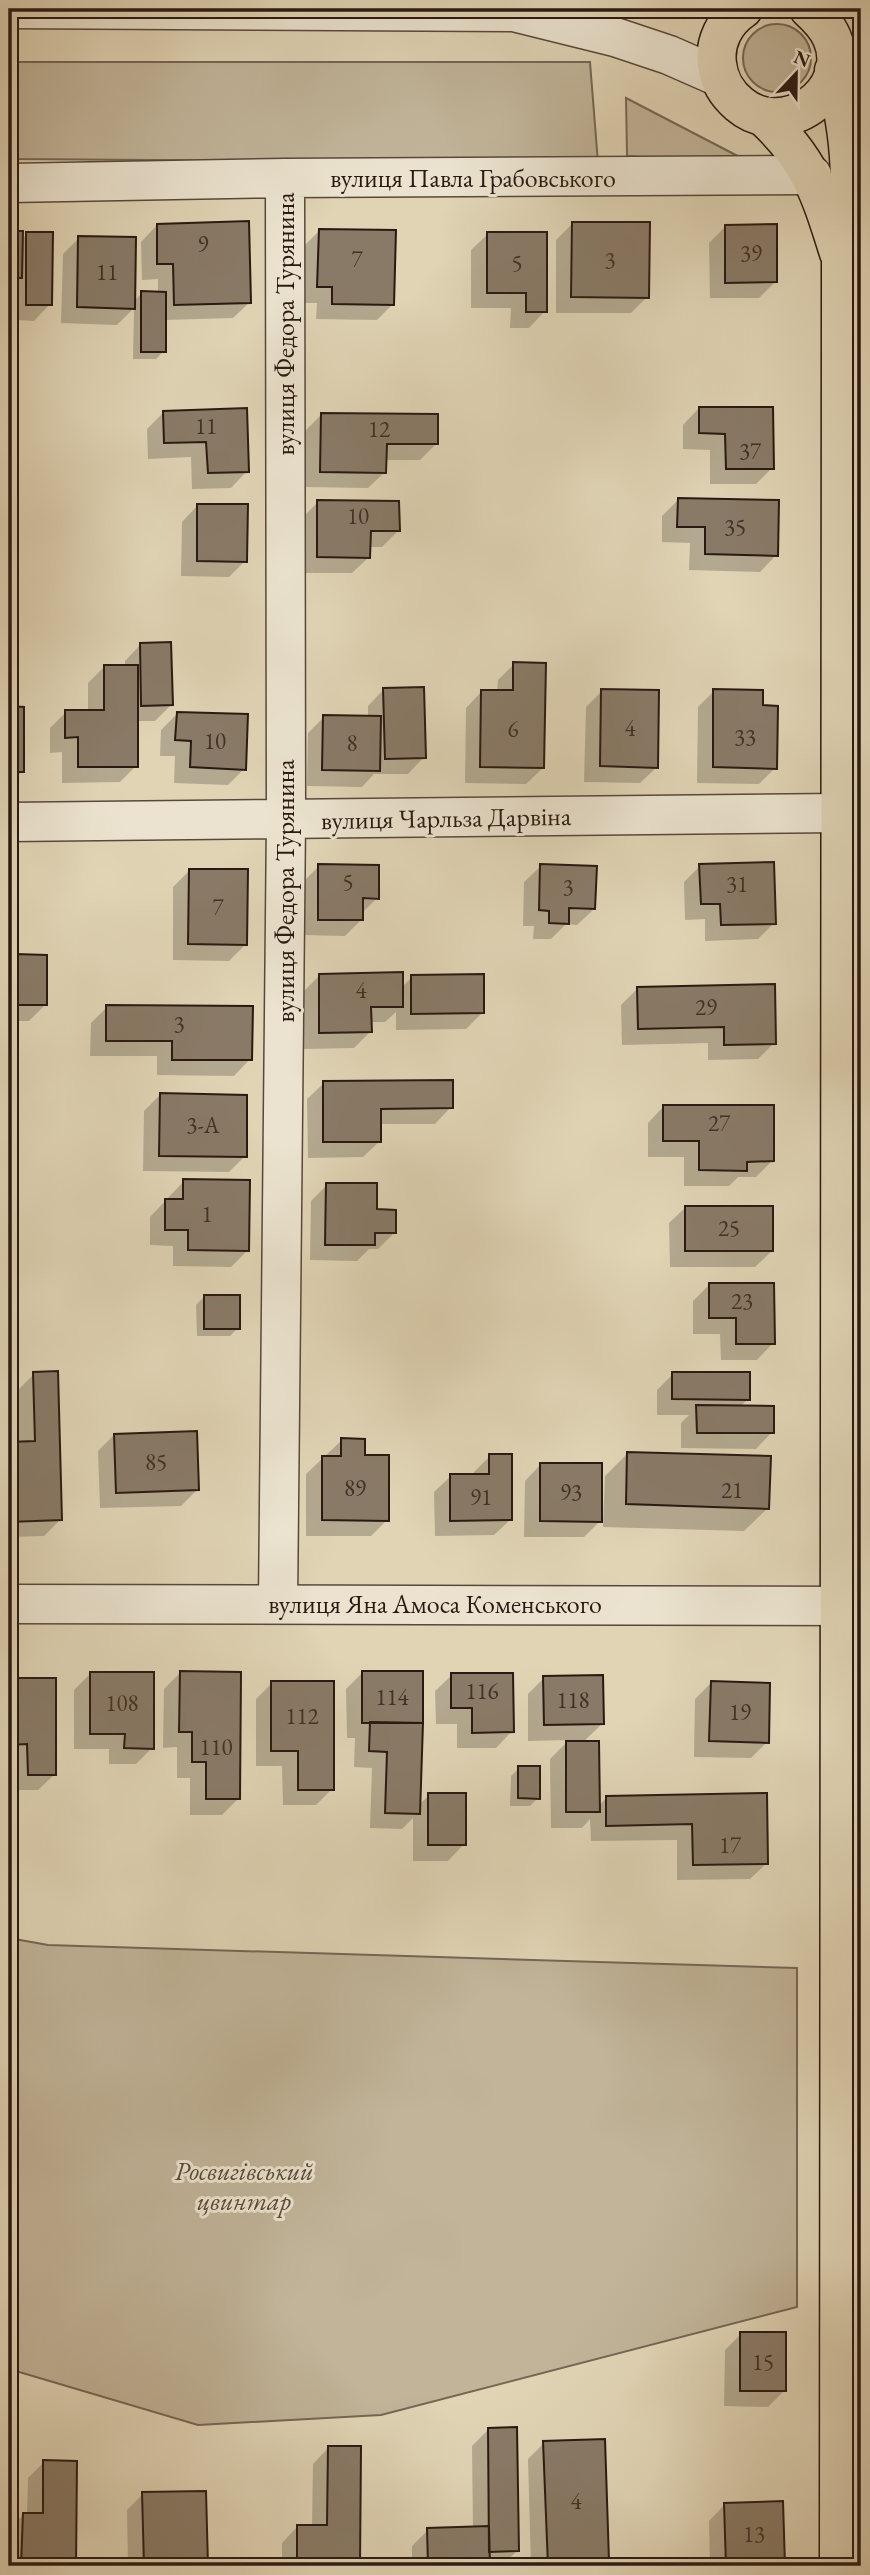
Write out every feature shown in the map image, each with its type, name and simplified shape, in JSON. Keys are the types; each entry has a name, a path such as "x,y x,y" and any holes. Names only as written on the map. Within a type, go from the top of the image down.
{"main road":[{"path":"743,9 734,15 724,28 718,43 716,60 719,77 729,95 745,109 764,117 795,116 820,99 829,85 842,49"},
{"path":"809,9 824,23 842,49 849,145 850,219 841,262 841,813 851,1606 851,2071 839,2566"},
{"path":"764,117 789,141 812,175 841,262"}],"street":[{"path":"9,9 528,10 669,55 719,77"},
{"name":"вулиця Павла Грабовського","path":"9,183 285,178 812,175"},
{"name":"вулиця Федора Турянина","path":"278,1603 286,820 285,178"},
{"name":"вулиця Чарльза Дарвіна","path":"9,822 841,813"},
{"name":"вулиця Яна Амоса Коменського","path":"9,1604 851,1606"}],"green space":[{"path":"777,24 790,27 801,34 808,45 811,58 808,71 801,82 790,89 777,92 764,89 753,82 746,71 743,58 746,45 753,34 764,27"},
{"path":"9,62 590,62 598,163 9,159"},
{"path":"626,98 755,165 627,156"},
{"name":"Росвигівський цвинтар","path":"9,1938 48,1945 797,1968 797,2307 381,2415 198,2425 9,2369"}],"building":[{"path":"249,221 251,303 174,305 173,264 157,264 157,224"},
{"path":"572,222 650,222 649,298 571,297"},
{"path":"777,224 777,282 725,283 725,225"},
{"path":"319,229 396,230 394,305 332,304 332,287 317,287"},
{"path":"9,231 23,231 22,278 9,278"},
{"path":"26,232 53,232 52,305 26,305"},
{"path":"487,232 547,232 547,312 526,312 526,293 487,293"},
{"path":"78,236 136,237 135,309 77,307"},
{"path":"141,291 166,292 166,352 141,352"},
{"path":"9,298 16,298 17,390 9,390"},
{"path":"699,407 773,407 774,469 726,469 725,434 699,433"},
{"path":"247,408 249,472 208,473 206,442 164,443 163,411"},
{"path":"321,413 438,414 438,444 387,444 386,473 320,472"},
{"path":"678,498 779,500 778,556 705,554 705,527 677,527"},
{"path":"317,500 399,501 400,531 371,531 370,558 317,557"},
{"path":"197,504 248,504 247,562 197,561"},
{"path":"171,642 173,705 141,706 140,643"},
{"path":"513,662 546,663 544,768 480,767 481,690 513,690"},
{"path":"104,665 138,665 138,767 78,767 78,737 65,738 65,710 104,710"},
{"path":"424,687 426,758 385,759 383,688"},
{"path":"601,689 659,690 658,768 600,766"},
{"path":"713,689 763,690 763,705 778,706 777,769 713,767"},
{"path":"9,706 24,707 24,772 9,772"},
{"path":"177,712 248,714 246,770 190,767 191,741 175,740"},
{"path":"323,715 381,716 380,771 322,770"},
{"path":"9,859 17,859 17,950 9,950"},
{"path":"774,862 776,924 721,925 720,904 701,904 699,864"},
{"path":"318,864 379,865 379,899 363,898 363,920 318,920"},
{"path":"540,864 597,866 595,909 569,908 569,924 549,923 549,911 539,910"},
{"path":"189,869 248,869 247,945 188,944"},
{"path":"15,954 47,955 47,1005 9,1005 9,973 15,973"},
{"path":"403,972 403,1007 371,1007 372,1032 319,1033 319,974"},
{"path":"484,974 484,1013 411,1014 411,975"},
{"path":"775,984 776,1044 724,1045 724,1027 638,1029 637,987"},
{"path":"106,1005 253,1006 252,1060 172,1060 172,1041 106,1041"},
{"path":"453,1080 453,1108 381,1109 381,1142 323,1142 323,1081"},
{"path":"160,1093 247,1095 247,1157 159,1156"},
{"path":"663,1105 774,1105 774,1161 747,1162 747,1171 699,1170 699,1141 663,1141"},
{"path":"183,1179 250,1180 249,1251 188,1250 188,1230 165,1230 165,1199 183,1199"},
{"path":"326,1183 377,1183 377,1209 396,1210 396,1233 375,1233 375,1245 325,1245"},
{"path":"685,1206 773,1206 773,1251 685,1251"},
{"path":"709,1283 774,1283 775,1344 736,1344 736,1318 709,1318"},
{"path":"204,1295 240,1295 240,1329 204,1329"},
{"path":"58,1371 62,1520 9,1522 9,1442 35,1441 33,1372"},
{"path":"672,1372 750,1372 750,1400 672,1399"},
{"path":"696,1405 774,1406 774,1433 697,1433"},
{"path":"197,1431 199,1490 116,1493 114,1434"},
{"path":"341,1438 365,1439 365,1455 389,1455 389,1521 322,1520 322,1456 341,1456"},
{"path":"627,1452 771,1456 769,1509 626,1504"},
{"path":"489,1454 512,1454 512,1520 450,1521 450,1474 489,1474"},
{"path":"540,1463 602,1463 602,1522 540,1521"},
{"path":"180,1671 241,1672 240,1799 206,1799 206,1762 192,1762 192,1732 179,1732"},
{"path":"362,1671 423,1671 423,1723 362,1723"},
{"path":"90,1672 154,1672 154,1749 124,1748 125,1734 90,1734"},
{"path":"451,1673 513,1673 514,1732 472,1733 472,1708 451,1708"},
{"path":"603,1675 604,1724 544,1725 543,1676"},
{"path":"9,1678 56,1678 56,1775 28,1775 27,1744 9,1745"},
{"path":"271,1681 334,1681 334,1790 298,1790 298,1751 271,1751"},
{"path":"711,1681 770,1683 769,1743 709,1741"},
{"path":"370,1722 423,1723 420,1814 385,1813 387,1752 369,1751"},
{"path":"566,1741 599,1741 600,1812 566,1812"},
{"path":"518,1766 540,1766 540,1799 518,1798"},
{"path":"428,1793 466,1793 466,1845 428,1845"},
{"path":"767,1793 768,1864 693,1865 692,1824 606,1826 606,1796"},
{"path":"740,2332 786,2332 786,2391 740,2391"},
{"path":"517,2427 519,2551 489,2552 488,2428"},
{"path":"605,2439 609,2561 633,2560 634,2566 548,2566 543,2441"},
{"path":"328,2446 361,2446 360,2566 297,2566 297,2525 327,2525"},
{"path":"43,2460 77,2461 76,2566 21,2566 23,2513 43,2513"},
{"path":"206,2491 208,2566 144,2566 142,2492"},
{"path":"783,2501 785,2566 726,2566 724,2503"},
{"path":"489,2526 490,2566 428,2566 427,2528"}]}
